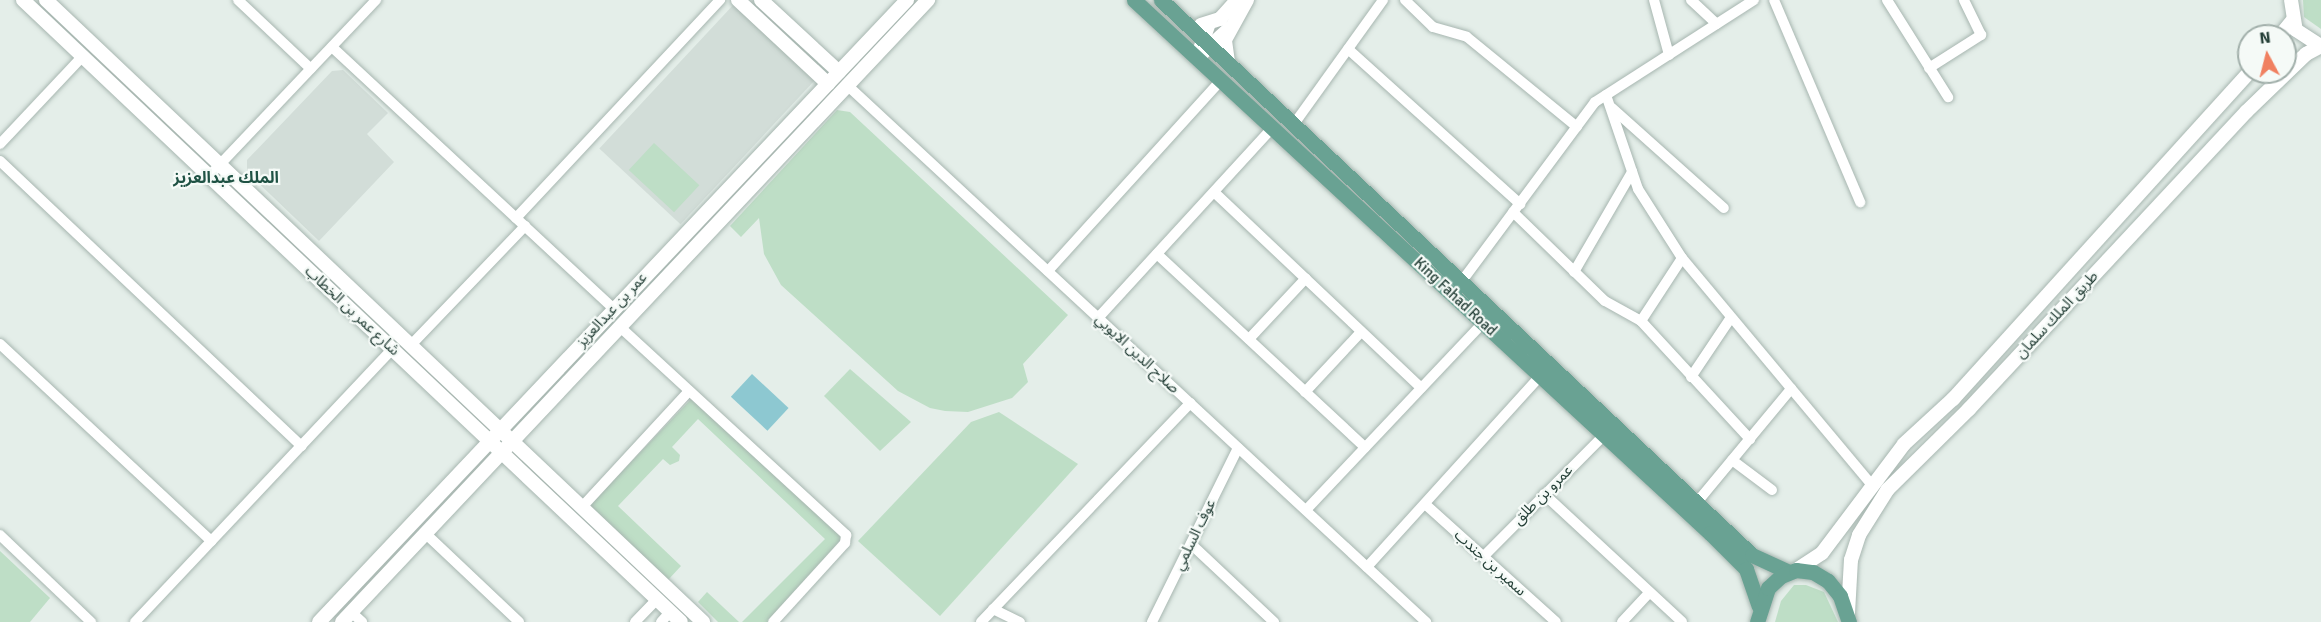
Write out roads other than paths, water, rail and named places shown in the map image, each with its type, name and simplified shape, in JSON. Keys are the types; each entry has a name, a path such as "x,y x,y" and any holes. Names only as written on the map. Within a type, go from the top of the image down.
{"main road":[{"name":"King Fahad Road","path":"1134,0 1483,322 1746,569 1756,616"},
{"name":"King Fahad Road","path":"1161,0 1698,501 1752,555 1793,571 1813,572 1828,581 1840,596 1849,618"},
{"path":"1756,616 1768,588 1793,571"}],"street":[{"name":"شارع عمر بن الخطاب","path":"23,0 657,599 666,617 681,622"},
{"name":"شارع عمر بن الخطاب","path":"46,0 703,622"},
{"path":"238,0 311,69"},
{"path":"209,176 376,0"},
{"path":"516,218 720,0"},
{"path":"738,0 828,84"},
{"path":"761,0 839,72"},
{"name":"عمر بن عبدالعزيز","path":"318,622 613,308 908,0"},
{"name":"عمر بن عبدالعزيز","path":"346,617 928,0"},
{"path":"1185,22 1209,23 1220,19 1238,0"},
{"path":"1228,62 1226,40 1230,28 1248,0"},
{"path":"1294,124 1383,0"},
{"path":"1405,0 1433,27 1467,37 1577,126"},
{"path":"1654,0 1669,55"},
{"path":"1690,0 1717,24"},
{"path":"1462,281 1595,102 1754,0"},
{"path":"1774,0 1860,202"},
{"path":"1887,0 1948,97"},
{"path":"1929,68 1981,35 1964,0"},
{"path":"2284,24 2289,8"},
{"path":"2289,8 2303,37 2321,46"},
{"path":"1208,43 1209,23"},
{"path":"1197,58 1208,43 1230,28"},
{"name":"طريق الملك سلمان","path":"1849,618 1848,584 1856,543 1888,489 1969,410 2246,112 2306,54 2321,46"},
{"path":"332,47 613,308"},
{"path":"1348,49 1516,208 1574,272 1605,301 1641,321 1750,439"},
{"path":"0,144 82,57"},
{"path":"1048,271 1221,80"},
{"name":"طريق الملك سلمان","path":"1793,571 1822,553 1871,484 2239,84"},
{"name":"صلاح الدين الايوبي","path":"847,85 1426,622"},
{"path":"1606,95 1638,189 1682,258 1730,319 1871,484"},
{"path":"1610,107 1724,208"},
{"path":"1098,318 1272,128"},
{"path":"0,161 301,446"},
{"path":"1574,272 1632,172"},
{"path":"1214,192 1421,388"},
{"path":"411,345 525,226"},
{"path":"1157,254 1365,447"},
{"path":"1641,321 1682,258"},
{"path":"1249,339 1306,278"},
{"path":"1691,377 1730,319"},
{"path":"1306,510 1483,322"},
{"path":"619,326 846,535 845,543 773,622"},
{"path":"1305,392 1361,332"},
{"path":"0,344 211,541"},
{"path":"135,622 392,349"},
{"path":"1367,567 1540,376"},
{"path":"1698,501 1791,389"},
{"path":"582,507 689,391"},
{"path":"981,622 1190,403"},
{"name":"عمرو بن طلق","path":"1483,556 1604,435"},
{"name":"عوف السلمي","path":"1152,622 1238,448"},
{"path":"1732,460 1772,490"},
{"path":"1544,494 1648,594 1682,622"},
{"name":"سمير بن جندب","path":"1425,504 1556,622"},
{"path":"426,534 519,622"},
{"path":"0,535 91,622"},
{"path":"1191,544 1274,622"},
{"path":"1622,622 1648,594"},
{"path":"635,622 657,599"},
{"path":"993,609 1020,622"},
{"path":"346,617 362,622"}],"water":[{"path":"752,374 789,408 767,431 731,397"}],"district":[{"name":"الملك عبدالعزيز","path":"226,178"}]}
